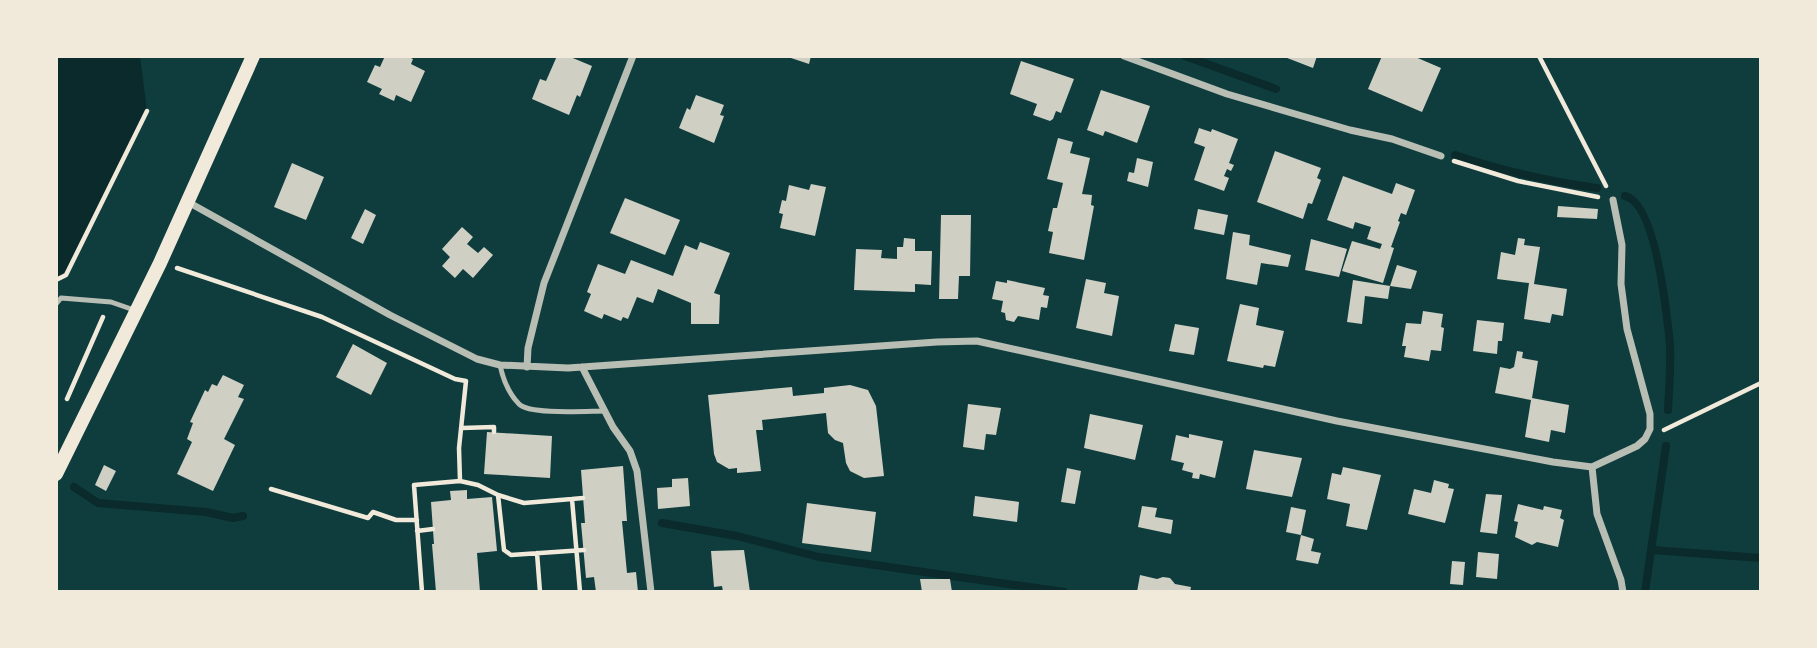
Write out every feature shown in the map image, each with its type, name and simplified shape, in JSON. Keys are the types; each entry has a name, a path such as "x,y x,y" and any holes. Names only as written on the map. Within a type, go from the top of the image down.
{"main road":[{"path":"56,474 160,263 253,56"}],"street":[{"path":"527,367 528,348 544,283 633,56"},
{"path":"1124,56 1227,94 1350,130 1392,139 1441,156"},
{"path":"188,202 390,315 477,359 499,365 582,367 977,341 1337,421 1592,467 1637,446 1645,439 1650,429 1650,414 1627,329 1621,284 1622,245 1613,200"},
{"path":"582,367 630,451 637,471 651,592"},
{"path":"1592,467 1597,514 1623,592"}],"lane":[{"path":"56,304 61,298 111,302 136,312"},
{"path":"499,365 505,382 520,406 533,410 605,411"}],"path":[{"path":"1539,56 1613,200"},
{"path":"56,280 66,275 147,111"},
{"path":"1441,156 1518,181 1613,200"},
{"path":"160,263 322,317 455,379 466,381 461,428 460,481"},
{"path":"67,401 111,302"},
{"path":"1645,439 1761,383"},
{"path":"461,428 494,427 494,432"},
{"path":"422,592 414,485 460,481 524,503 583,498"},
{"path":"271,489 368,518 371,511 396,520 416,520"},
{"path":"498,495 503,550 511,555 584,551"},
{"path":"572,499 580,592"},
{"path":"417,531 433,529"},
{"path":"537,553 540,592"}],"water":[{"path":"56,56 140,56 147,111 66,274 56,280"}],"building":[{"path":"385,56 407,56 413,59 411,64 425,71 411,102 396,95 394,101 379,94 382,89 367,82 375,65 380,67"},
{"path":"557,56 568,56 592,66 580,97 577,95 569,115 532,99 540,79 546,81"},
{"path":"785,56 811,56 809,64"},
{"path":"1282,56 1317,56 1313,68"},
{"path":"1382,56 1413,56 1441,68 1422,112 1368,89"},
{"path":"1021,61 1074,79 1061,113 1056,111 1050,121 1033,115 1037,104 1010,94"},
{"path":"1101,90 1150,106 1137,143 1105,131 1103,136 1087,130"},
{"path":"696,95 724,105 720,115 724,116 714,143 679,128"},
{"path":"1199,128 1211,132 1212,129 1238,139 1229,163 1234,165 1231,171 1227,169 1224,176 1229,178 1224,191 1194,180 1205,147 1194,143"},
{"path":"1058,138 1073,142 1070,153 1090,158 1082,194 1092,195 1091,205 1094,206 1084,260 1049,253 1053,232 1048,231 1063,183 1047,179"},
{"path":"1275,151 1321,168 1317,178 1321,180 1312,204 1308,203 1303,219 1257,202"},
{"path":"1137,158 1153,162 1148,187 1127,181 1129,172 1134,173"},
{"path":"292,163 324,177 306,220 274,207"},
{"path":"1343,176 1392,194 1396,183 1415,190 1406,215 1401,213 1398,221 1400,222 1391,247 1394,248 1383,283 1342,271 1352,241 1380,249 1382,244 1367,239 1371,227 1355,222 1353,229 1327,220"},
{"path":"811,184 826,187 815,236 780,228 783,214 779,213 782,200 786,201 789,185 809,190"},
{"path":"625,198 680,220 665,255 610,233"},
{"path":"1558,206 1598,209 1597,219 1557,217"},
{"path":"365,209 376,215 363,244 351,238"},
{"path":"1198,209 1228,215 1224,235 1194,229"},
{"path":"941,215 971,215 970,276 959,276 958,299 939,299"},
{"path":"462,227 473,237 467,244 478,253 484,247 493,255 473,278 463,269 455,278 442,266 450,257 442,249"},
{"path":"1233,232 1250,235 1249,245 1291,255 1288,267 1261,263 1257,285 1226,279"},
{"path":"904,238 915,239 915,251 932,251 931,285 915,284 915,292 854,290 856,249 882,250 881,258 897,259 897,247 903,247"},
{"path":"1518,238 1525,239 1524,245 1540,247 1534,284 1567,289 1563,316 1552,314 1550,323 1524,319 1529,283 1497,279 1501,252 1515,255"},
{"path":"1311,239 1347,249 1339,277 1305,270"},
{"path":"700,242 730,253 714,293 720,295 719,324 691,324 691,303 658,289 653,303 637,297 628,319 623,317 621,321 604,314 602,319 584,311 591,294 587,292 598,264 625,274 631,260 673,276 685,245 697,250"},
{"path":"1397,265 1417,271 1411,289 1390,286"},
{"path":"1086,279 1106,283 1104,293 1119,296 1112,336 1076,328"},
{"path":"1007,280 1045,288 1043,295 1049,296 1047,308 1041,307 1039,320 1018,316 1014,322 1006,320 1005,313 1001,312 1003,301 992,299 996,281 1007,283"},
{"path":"1353,280 1390,286 1388,299 1365,296 1362,324 1347,322"},
{"path":"1240,304 1259,308 1256,325 1284,331 1275,367 1264,365 1263,368 1227,361"},
{"path":"1423,311 1443,314 1441,351 1431,350 1429,361 1404,357 1406,346 1402,346 1406,323 1421,324"},
{"path":"1477,320 1504,323 1497,354 1473,351"},
{"path":"1175,324 1199,328 1194,355 1169,351"},
{"path":"353,344 387,363 371,395 336,377"},
{"path":"1517,351 1523,352 1522,358 1538,361 1532,398 1569,405 1565,433 1551,430 1549,442 1525,437 1531,400 1495,393 1500,367 1514,367"},
{"path":"223,375 244,385 238,397 244,399 224,439 235,445 213,491 177,474 192,442 187,439 193,423 190,422 205,390 208,392 212,384 217,386"},
{"path":"850,385 868,390 876,406 884,476 864,478 850,471 843,443 828,433 826,413 762,420 763,430 756,430 761,471 737,473 737,468 729,469 717,462 708,395 792,387 793,396 824,393 824,388"},
{"path":"968,404 1001,408 996,435 986,434 984,450 963,447"},
{"path":"1090,414 1143,425 1135,460 1084,448"},
{"path":"487,432 552,436 550,478 484,474"},
{"path":"1189,434 1223,441 1215,478 1200,474 1199,479 1192,478 1193,473 1182,470 1184,463 1171,460 1176,435 1189,438"},
{"path":"1254,450 1302,458 1292,497 1246,489"},
{"path":"104,465 116,471 106,491 95,485"},
{"path":"623,466 627,521 622,521 627,573 636,572 638,592 596,592 594,577 586,578 581,523 585,523 581,470"},
{"path":"1343,467 1381,475 1367,530 1346,526 1350,504 1327,499 1332,473 1341,475"},
{"path":"1067,468 1081,471 1075,504 1061,502"},
{"path":"688,478 690,506 658,509 657,488 672,487 672,479"},
{"path":"1434,480 1449,484 1448,488 1454,489 1445,523 1408,514 1414,489 1431,493"},
{"path":"467,490 467,499 492,497 497,551 477,553 480,592 436,592 431,502 451,500 450,491"},
{"path":"1486,494 1502,495 1497,534 1480,532"},
{"path":"975,496 1019,502 1017,522 973,516"},
{"path":"807,503 876,512 871,552 802,543"},
{"path":"1518,504 1543,510 1544,506 1562,510 1560,518 1564,520 1558,547 1537,542 1532,545 1515,537 1518,522 1514,521"},
{"path":"1142,506 1157,508 1155,517 1173,520 1171,534 1138,527"},
{"path":"1291,507 1306,510 1301,535 1286,532"},
{"path":"1301,535 1314,539 1311,551 1321,553 1318,564 1296,560"},
{"path":"744,550 750,592 723,592 722,586 714,587 711,551"},
{"path":"1478,552 1499,554 1497,579 1476,577"},
{"path":"1452,561 1465,562 1463,585 1450,584"},
{"path":"1140,575 1157,579 1170,578 1175,584 1191,587 1190,592 1137,592"},
{"path":"920,579 950,579 952,592 922,592"}],"waterway":[{"path":"1185,56 1276,89"},
{"path":"1455,155 1525,175 1597,188"},
{"path":"1625,196 1636,203 1645,218 1658,262 1670,345 1668,410"},
{"path":"1645,592 1666,446"},
{"path":"74,487 98,503 206,512 233,518 243,516"},
{"path":"662,523 737,536 819,557 1064,592"},
{"path":"1652,550 1761,558"}]}
